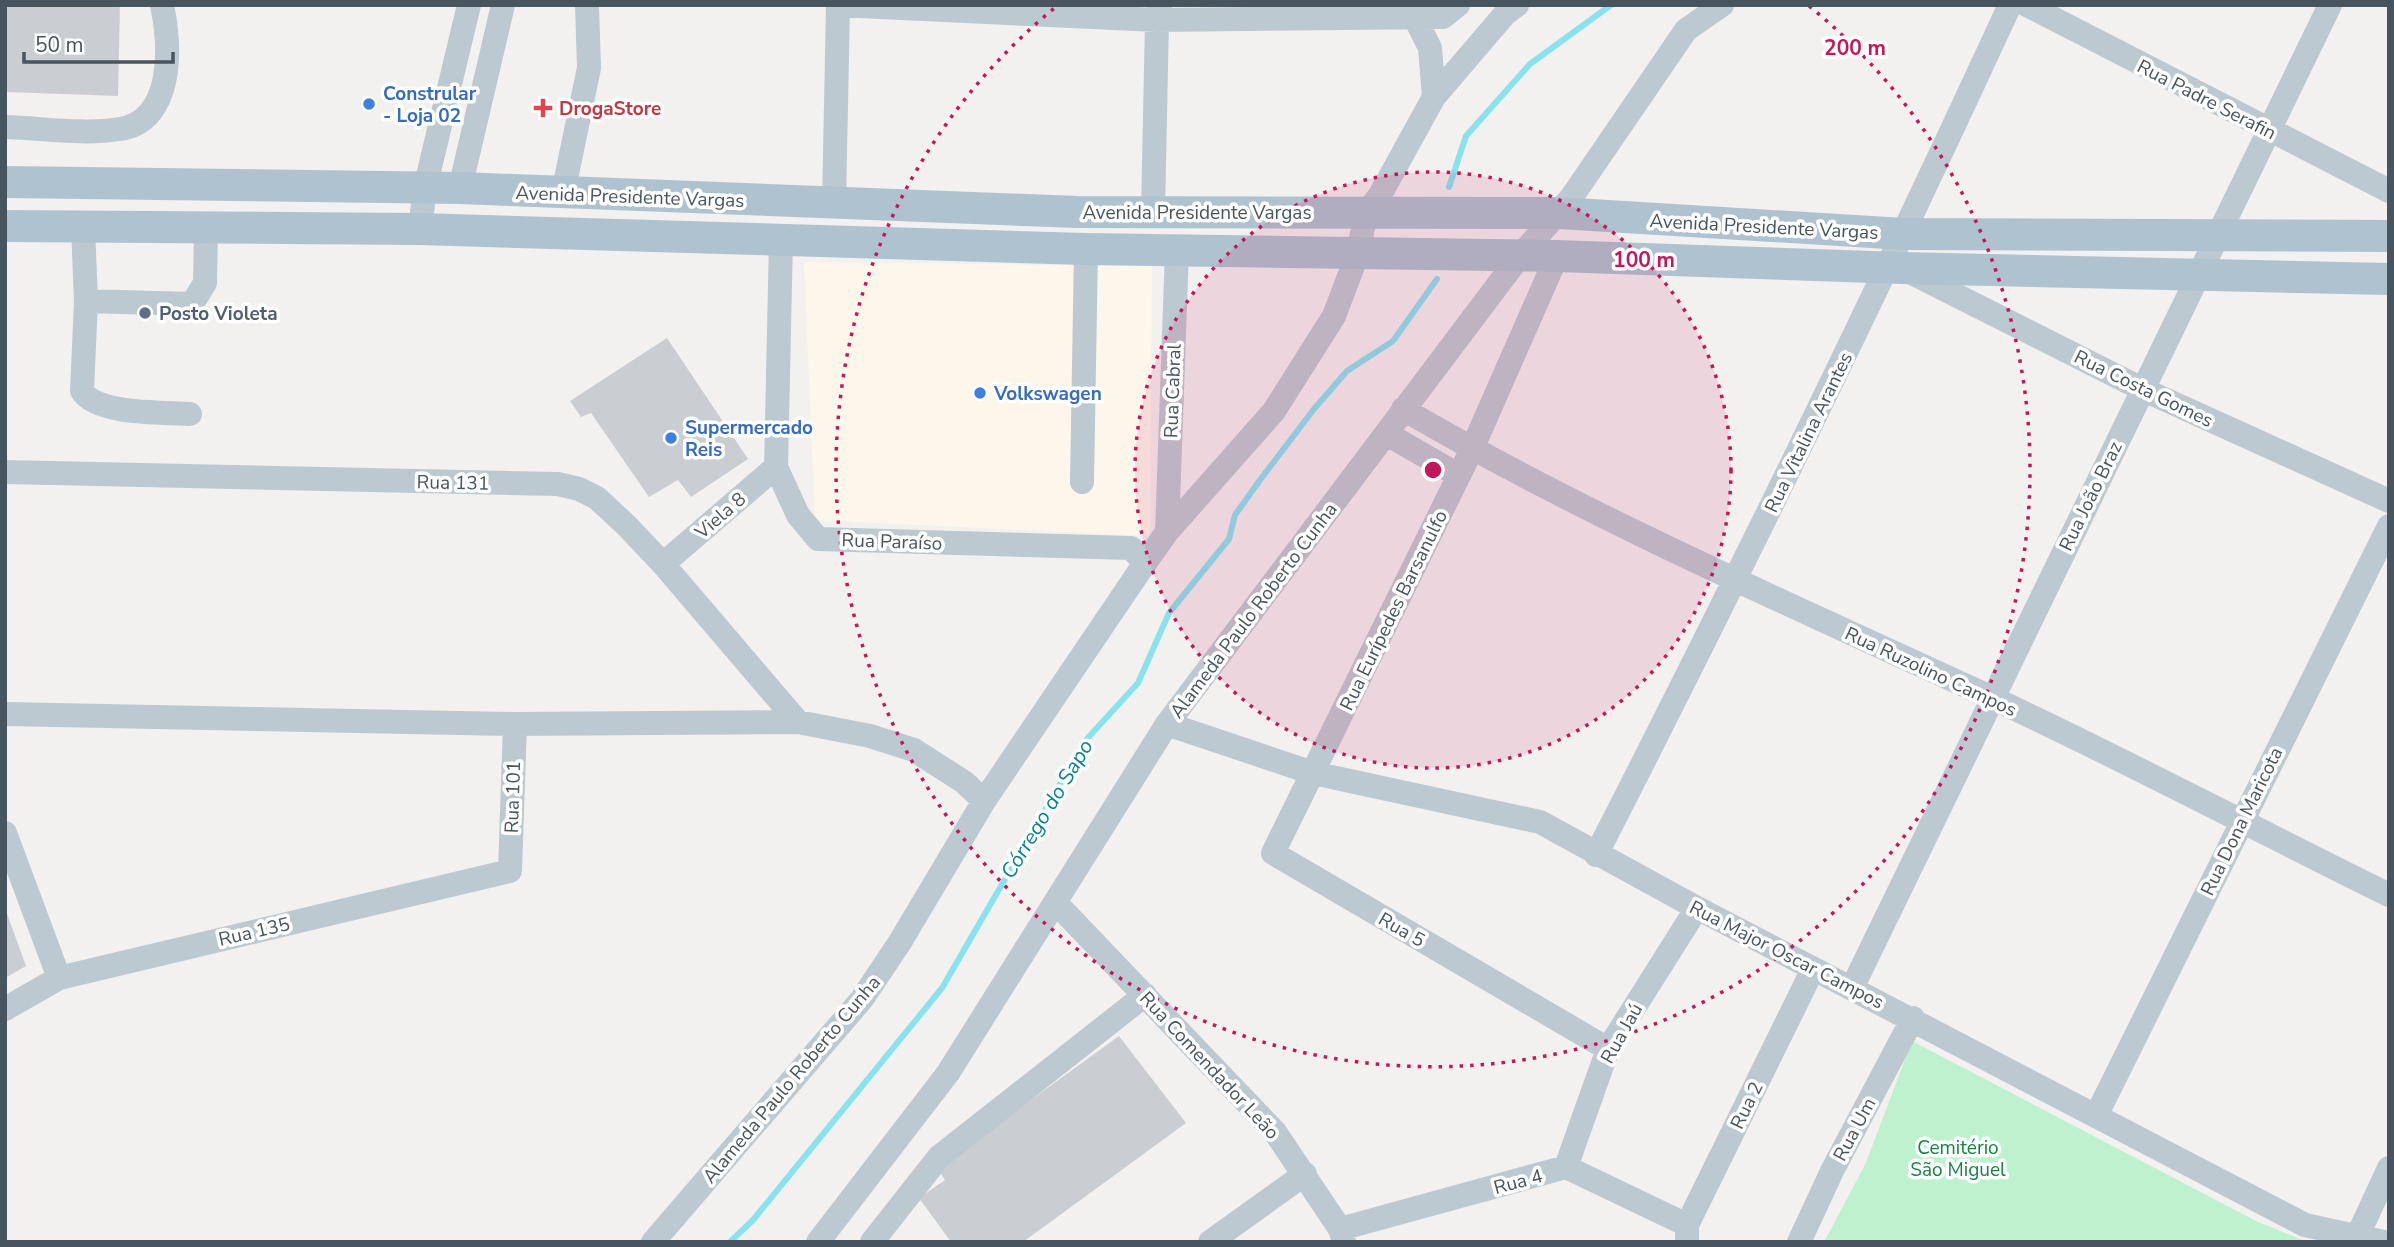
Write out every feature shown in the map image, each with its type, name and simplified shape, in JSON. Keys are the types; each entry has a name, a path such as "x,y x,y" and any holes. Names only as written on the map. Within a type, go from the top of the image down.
{"main road":[{"name":"Avenida Presidente Vargas","path":"5,181 460,188 834,204 1153,212 1559,213 1904,234 2389,236"},
{"name":"Avenida Presidente Vargas","path":"5,226 420,229 1086,249 1557,256 1895,268 2389,279"}],"street":[{"path":"5,127 122,129 149,115 161,91 167,66 169,35 162,5"},
{"path":"420,229 425,188 469,5"},
{"path":"460,188 503,5"},
{"path":"563,193 589,68 587,5"},
{"path":"834,204 838,5 1415,18 1443,17 1458,5"},
{"name":"Alameda Paulo Roberto Cunha","path":"653,1242 862,999 900,942 984,801 1145,563 1167,532 1274,411 1334,316 1358,253 1366,213 1380,195 1434,97 1505,14 1517,5"},
{"name":"Alameda Paulo Roberto Cunha","path":"818,1242 948,1073 1167,724 1264,592 1387,434 1402,409 1519,257 1559,213 1686,30 1721,5"},
{"name":"Rua Vitalina Arantes","path":"1597,855 1895,268 1904,234 2010,5"},
{"name":"Rua Padre Serafin","path":"2027,5 2389,191"},
{"name":"Rua João Braz","path":"1852,988 2330,5"},
{"path":"1153,212 1159,13"},
{"path":"1415,18 1430,48 1434,97"},
{"path":"83,227 86,301 82,391 87,399 106,407 190,414"},
{"path":"86,301 192,304 205,283 206,229"},
{"name":"Rua Paraíso","path":"782,239 776,467 798,515 818,539 1131,548 1145,563"},
{"path":"1082,482 1086,249"},
{"name":"Rua Cabral","path":"1167,532 1177,250"},
{"name":"Rua Eurípedes Barsanulfo","path":"1313,774 1472,449 1557,256"},
{"name":"Rua Costa Gomes","path":"1895,268 2142,389 2389,501"},
{"name":"Rua Ruzolino Campos","path":"1402,409 1472,449 1737,580 1992,698 2389,895"},
{"path":"1387,434 1458,475"},
{"name":"Viela 8","path":"663,564 776,467"},
{"name":"Rua 131","path":"5,472 558,484 579,489 597,498 663,564 798,722"},
{"name":"Rua Dona Maricota","path":"2096,1116 2240,821 2389,526"},
{"path":"5,714 515,724 798,722 870,736 914,750 964,782 984,801"},
{"name":"Rua 101","path":"510,871 515,724"},
{"name":"Rua Major Oscar Campos","path":"1167,724 1313,774 1540,822 1697,908 1913,1018 2305,1225 2384,1242"},
{"name":"Rua 5","path":"1313,774 1273,853 1608,1049"},
{"path":"5,833 59,978"},
{"name":"Rua 135","path":"5,1009 59,978 510,871"},
{"name":"Rua Comendador Leão","path":"1056,903 1275,1132 1305,1174 1342,1236"},
{"name":"Rua Jaú","path":"1566,1167 1608,1049 1697,908"},
{"name":"Rua 2","path":"1687,1234 1813,969"},
{"path":"872,1242 939,1157 1145,995"},
{"name":"Rua Um","path":"1798,1242 1832,1171 1913,1018"},
{"name":"Rua 4","path":"1342,1236 1566,1167 1687,1234"},
{"path":"2358,1235 2389,1168"},
{"path":"1210,1242 1305,1174"}],"shaded area":[{"name":"Volkswagen","path":"804,262 1152,266 1150,536 815,520"}],"green space":[{"name":"Cemitério São Miguel","path":"1912,1041 2256,1221 2307,1242 1824,1242 1865,1165"}],"building":[{"path":"5,5 120,5 118,96 5,92"},
{"name":"Supermercado Reis","path":"667,338 748,459 691,497 678,480 649,497 591,413 581,417 570,401"},
{"path":"5,908 26,966 5,978"},
{"path":"1119,1036 1186,1123 1023,1242 951,1242 919,1198 945,1180 937,1168"}],"waterway":[{"name":"Córrego do Sapo","path":"1449,187 1466,136 1530,64 1611,5"},
{"name":"Córrego do Sapo","path":"730,1242 753,1220 942,988 1085,741 1138,683 1169,613 1229,539 1235,515 1260,480 1347,371 1393,341 1437,279"}],"place":[{"name":"Constrular - Loja 02","path":"369,104"},
{"name":"DrogaStore","path":"543,108"},
{"name":"Posto Violeta","path":"145,313"},
{"name":"Volkswagen","path":"980,393"},
{"name":"Supermercado Reis","path":"671,438"}]}
